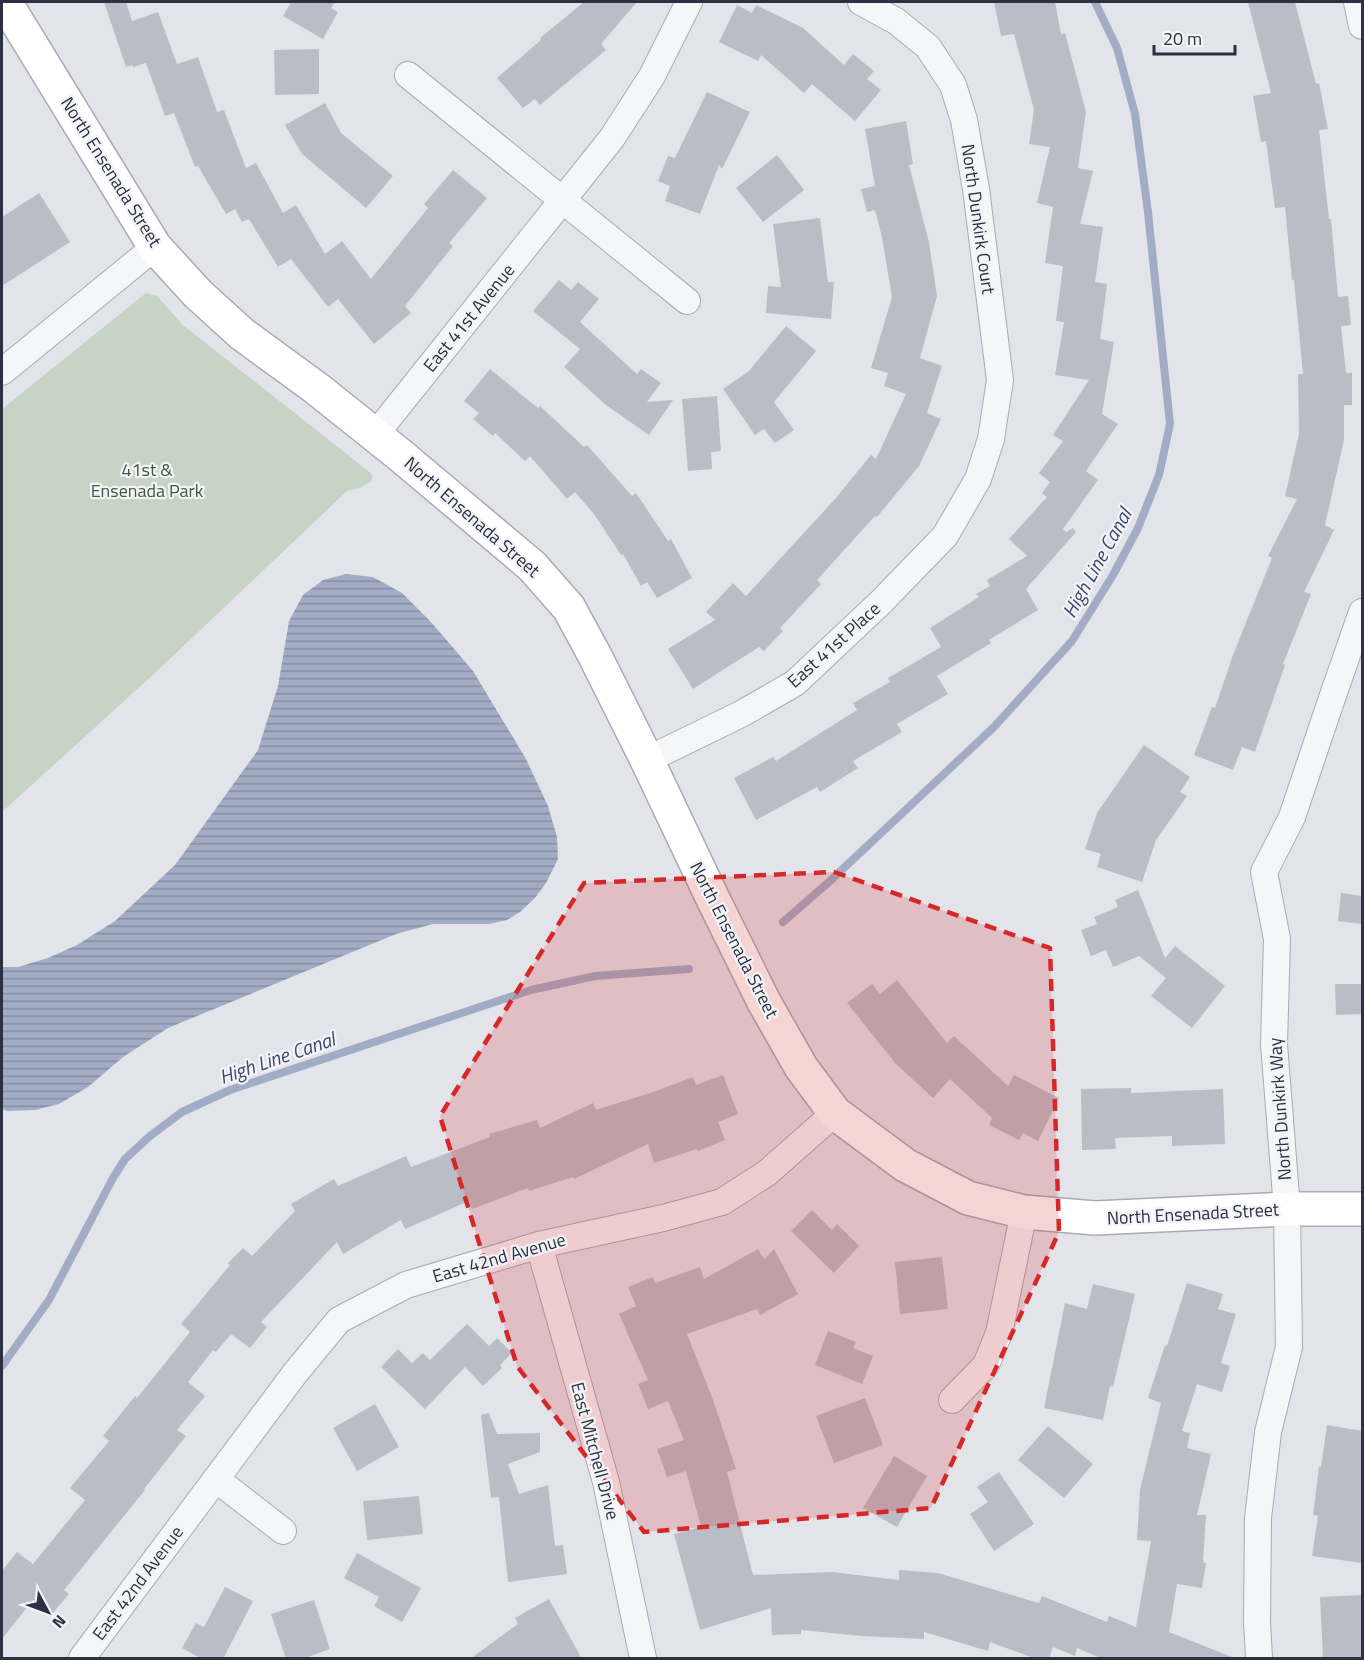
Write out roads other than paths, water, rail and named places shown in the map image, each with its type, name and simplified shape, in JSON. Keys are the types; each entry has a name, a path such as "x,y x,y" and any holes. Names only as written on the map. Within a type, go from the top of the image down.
{"street":[{"name":"North Ensenada Street","path":"5,2 155,247 198,294 242,334 375,435 532,566 569,608 647,760 758,989 801,1067 835,1113 905,1166 968,1198 1024,1212 1095,1218 1287,1209 1362,1209"},
{"name":"East 41st Avenue","path":"375,435 612,138 652,76 689,2"},
{"name":"North Dunkirk Court","path":"861,2 896,21 928,47 953,85 964,120 976,189 1000,380 991,439 978,479"},
{"path":"1357,2 1362,26"},
{"path":"408,75 687,301"},
{"path":"2,372 155,247"},
{"name":"East 41st Place","path":"647,760 743,713 795,683 881,602 945,536 978,479"},
{"name":"North Dunkirk Way","path":"1259,1659 1258,1518 1268,1432 1289,1347 1287,1209 1274,1044 1277,939 1264,872 1292,817 1362,612"},
{"name":"East 42nd Avenue","path":"82,1659 296,1372 339,1320 406,1285 539,1245 663,1218 722,1202 767,1173 835,1113"},
{"path":"952,1400 986,1365 999,1333 1024,1212"},
{"name":"East Mitchell Drive","path":"539,1245 606,1482 643,1659"},
{"path":"216,1479 283,1531"}],"water":[{"path":"346,574 373,577 402,593 431,622 473,671 526,759 548,806 557,837 558,859 546,883 535,898 507,920 489,924 433,924 396,934 168,1028 123,1057 88,1087 59,1104 35,1110 7,1111 2,1109 2,967 18,967 48,958 77,945 115,921 175,865 258,750 278,686 289,621 303,595 323,580"}],"waterway":[{"name":"High Line Canal","path":"783,922 994,727 1072,641 1113,575 1138,528 1159,475 1170,424 1148,212 1135,114 1117,48 1095,2"},
{"name":"High Line Canal","path":"2,1366 49,1300 125,1159 150,1136 182,1112 230,1090 531,990 595,976 689,969"}],"park label":[{"name":"41st & Ensenada Park","path":"147,480"}]}
